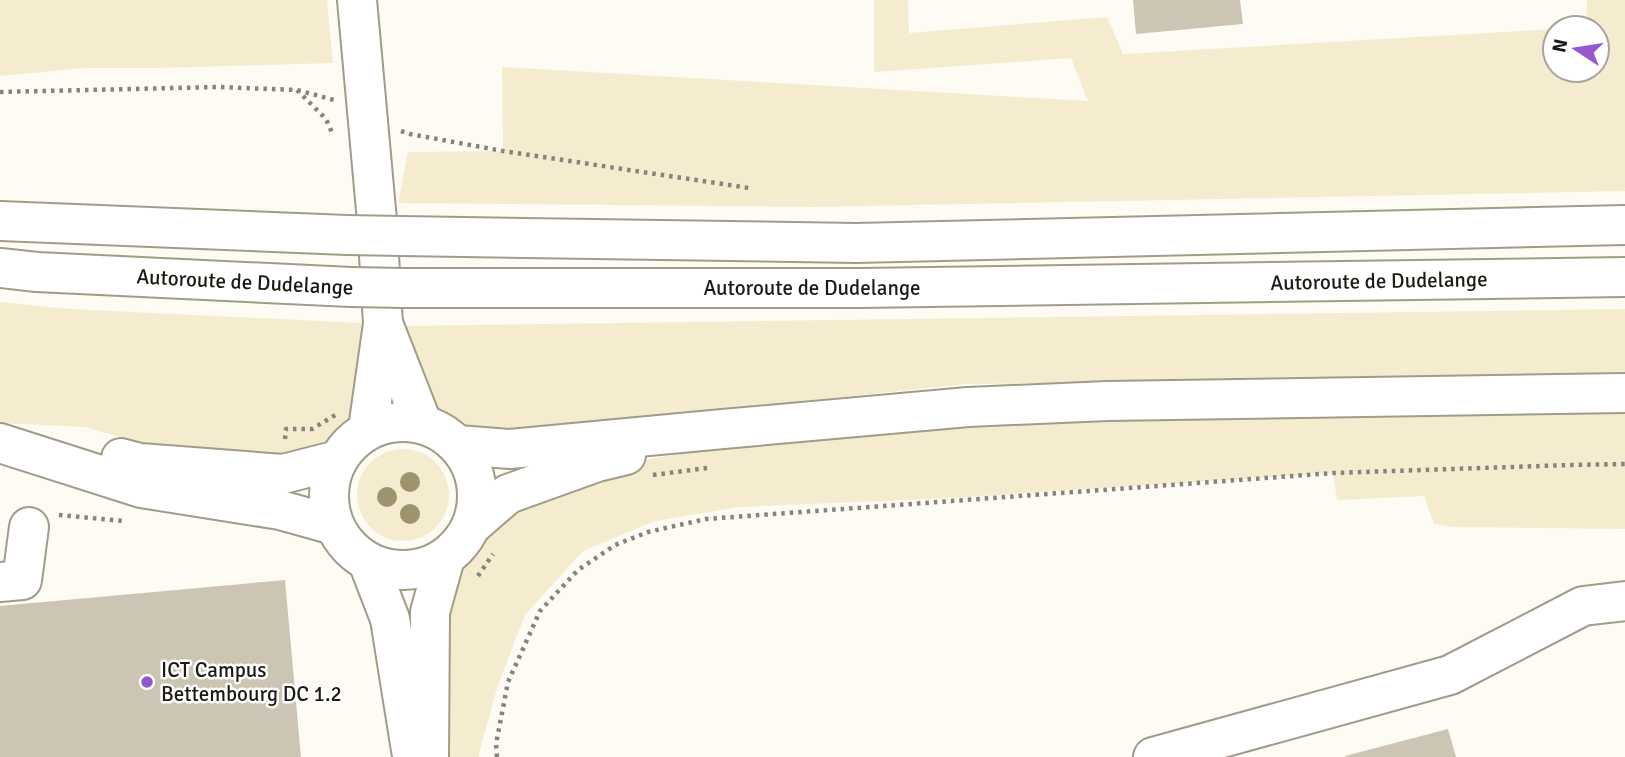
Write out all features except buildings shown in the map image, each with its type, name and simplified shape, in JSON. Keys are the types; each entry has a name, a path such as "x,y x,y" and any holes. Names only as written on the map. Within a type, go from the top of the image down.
{"main road":[{"path":"357,0 377,222 383,324 368,429"},
{"path":"0,221 347,235 856,243 1625,225"},
{"name":"Autoroute de Dudelange","path":"0,268 37,272 404,288 860,288 1625,277"},
{"path":"383,324 422,423"},
{"path":"458,444 510,449 968,407 1107,401 1625,393"},
{"path":"461,567 387,569 368,562 348,546 334,525 329,503 330,481 338,460 351,442 368,429 385,423 422,423 441,431 458,444 470,462 477,482 477,504 485,536"},
{"path":"429,757 430,612 461,567 461,543 485,536 508,494 597,462 723,429"},
{"path":"0,443 141,488 281,510 334,525"},
{"path":"50,458 92,451 141,463 284,474 338,460"},
{"path":"0,582 22,580 29,527"},
{"path":"368,562 390,619 412,757"},
{"path":"1153,757 1450,676 1583,606 1625,601"}],"path":[{"path":"0,92 218,87 297,90"},
{"path":"410,134 503,151 749,188"},
{"path":"497,757 496,744 508,682 540,611 578,570 615,545 648,532 706,519 1334,473 1625,464"},
{"path":"641,476 707,468"},
{"path":"461,567 485,536"}],"shaded area":[{"path":"0,0 327,0 333,63 85,68 0,76"},
{"path":"874,0 908,0 909,33 1107,17 1123,54 1541,30 1541,84 1611,84 1611,14 1586,14 1587,0 1625,0 1625,191 815,207 399,203 408,152 503,151 502,67 1088,101 1071,58 874,72"},
{"path":"0,302 70,309 362,323 349,417 331,437 309,452 284,458 179,454 85,427 0,423"},
{"path":"1625,309 1625,376 967,384 522,430 471,428 436,407 422,383 406,326"},
{"path":"1625,409 1625,529 1452,527 1434,524 1424,496 1337,500 1333,473 953,498 740,507 655,521 583,551 525,615 498,685 479,757 441,757 445,610 453,579 495,521 509,508 637,461 724,447 970,423"},
{"path":"403,449 421,452 436,462 446,477 449,495 446,513 436,528 421,538 403,541 385,538 370,528 360,513 357,495 360,477 370,462 385,452"}],"place":[{"name":"ICT Campus Bettembourg DC 1.2","path":"147,682"}]}
